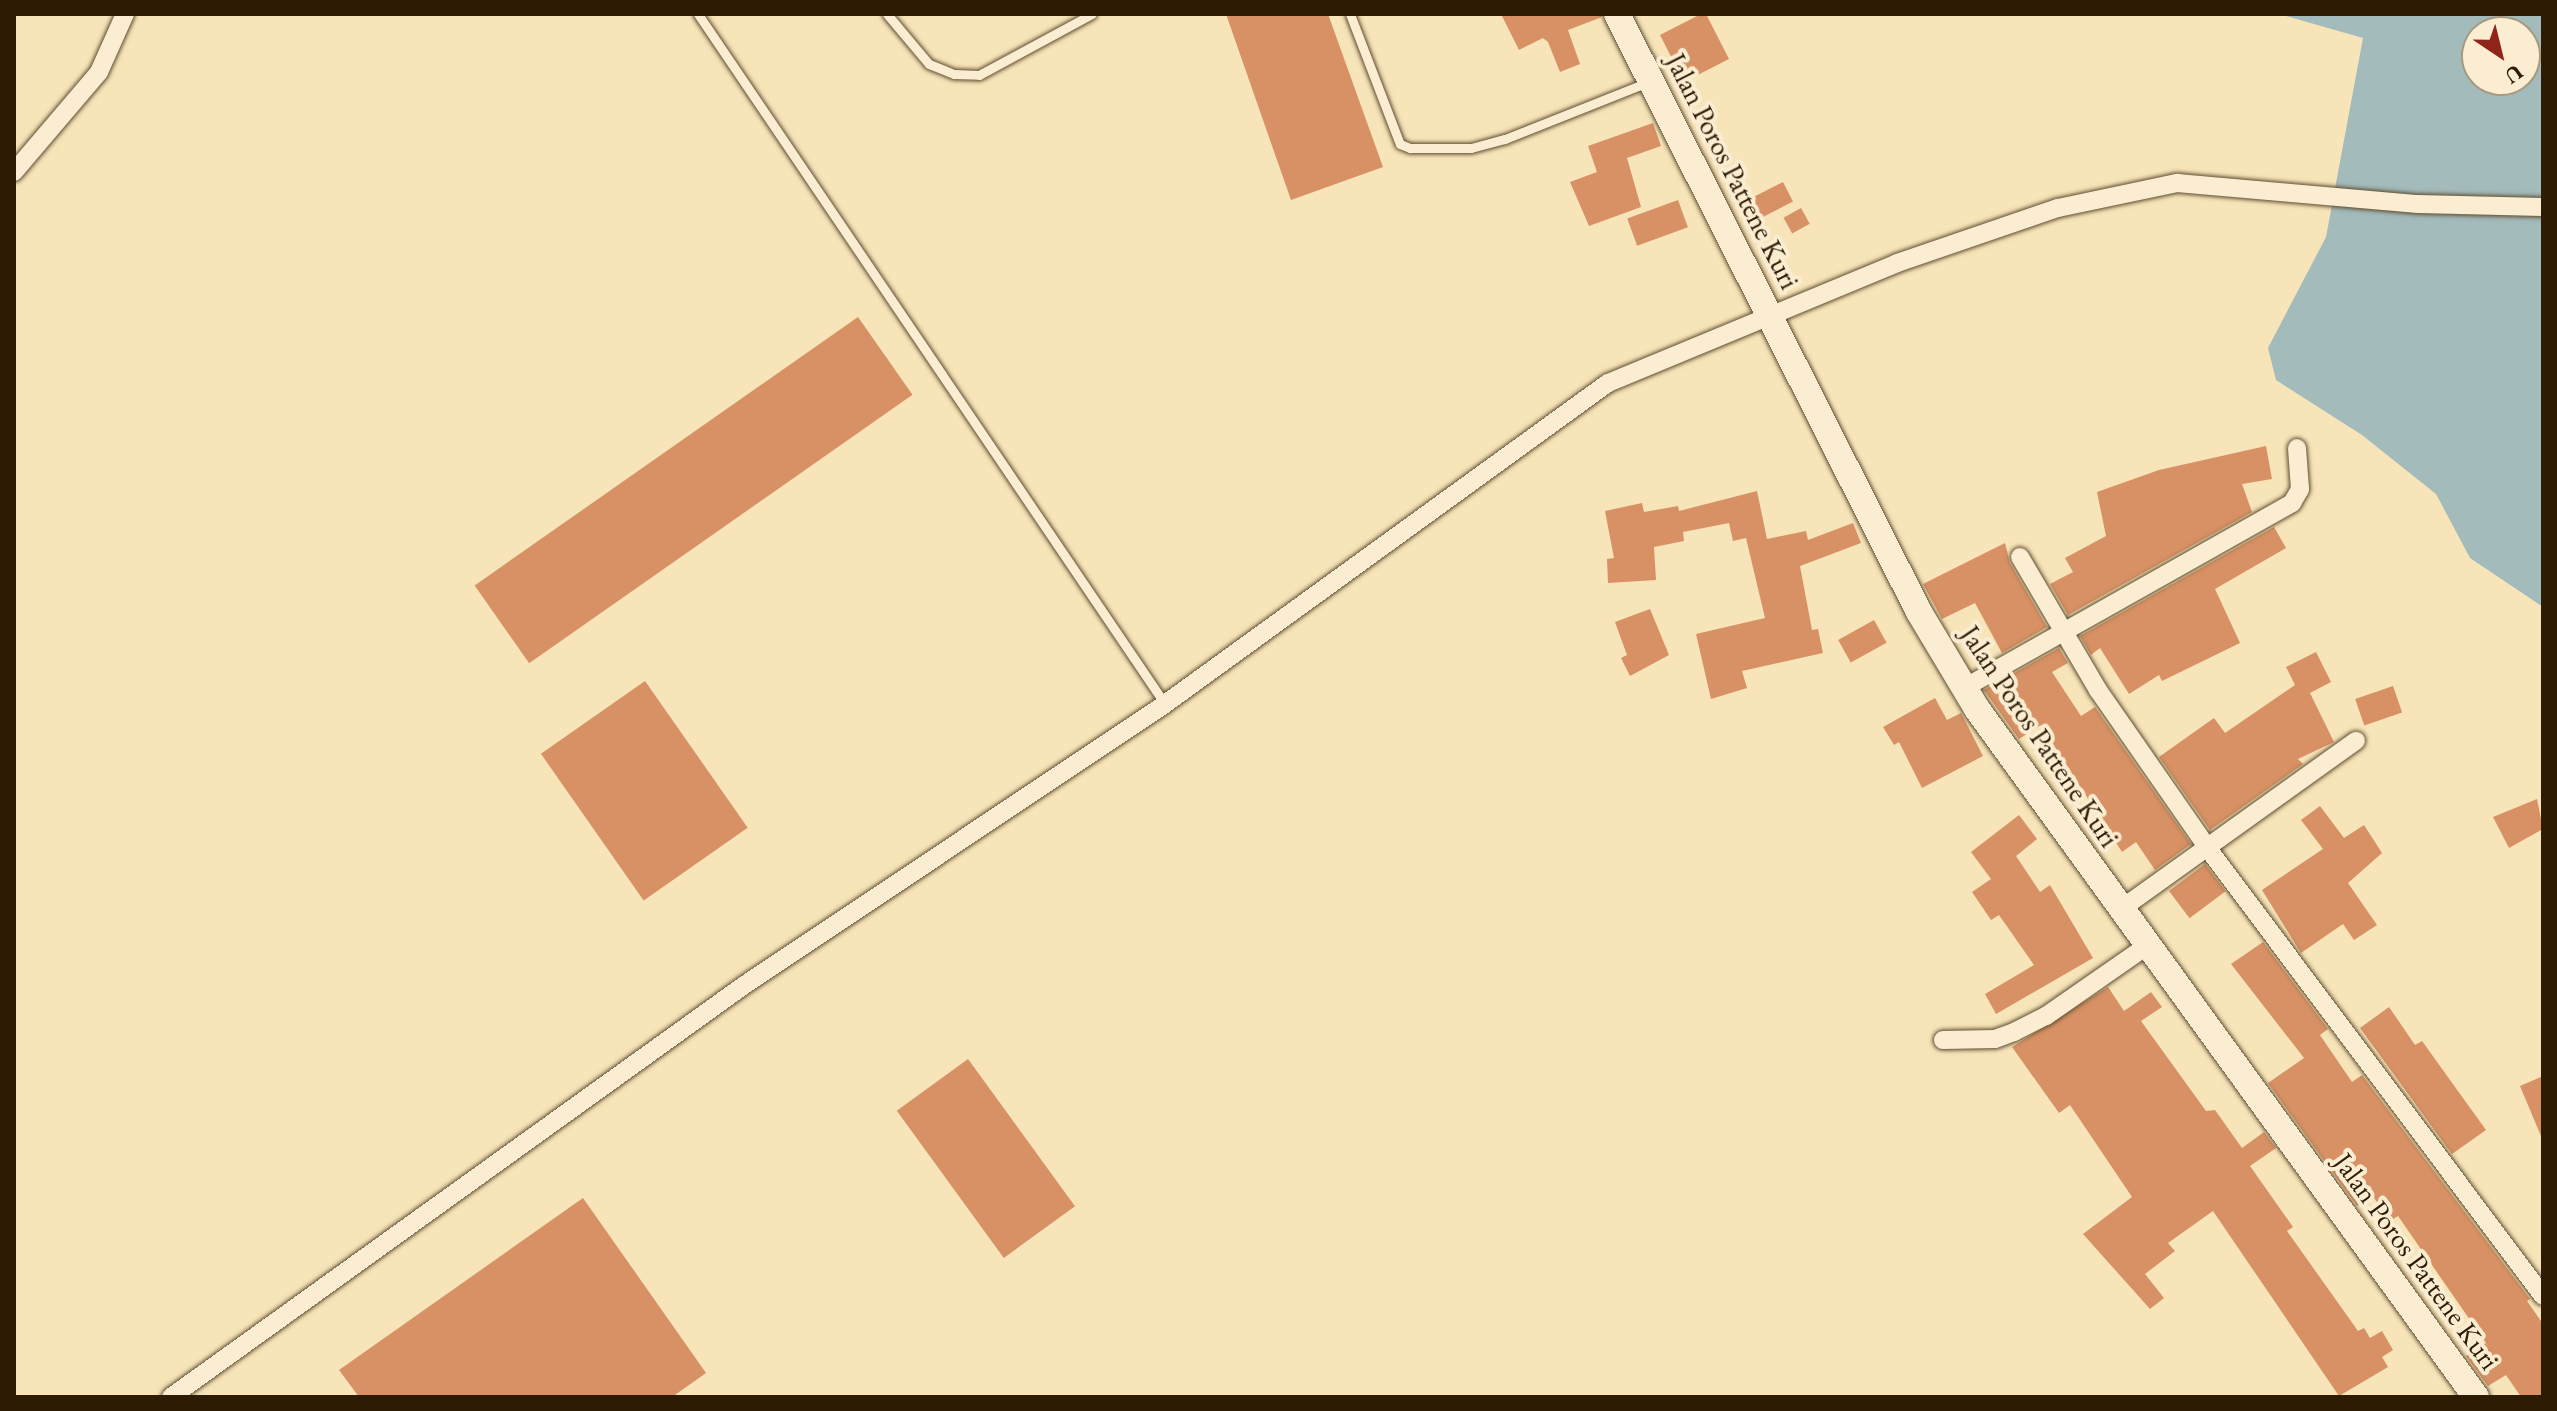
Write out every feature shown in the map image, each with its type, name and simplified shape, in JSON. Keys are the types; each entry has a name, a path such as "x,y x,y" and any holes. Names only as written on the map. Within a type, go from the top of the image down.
{"street":[{"path":"14,172 99,72 125,14"},
{"name":"Jalan Poros Pattene Kuri","path":"1617,14 1919,612 1964,688 2476,1397"},
{"path":"171,1397 743,986 1165,704 1608,383 1769,313 2058,208 2177,183 2418,204 2543,207"},
{"path":"1964,688 2292,503 2300,489 2297,448"},
{"path":"2020,557 2062,630 2209,850 2543,1296"},
{"path":"2121,909 2209,850 2356,741"},
{"path":"1943,1040 1995,1039 2014,1032 2046,1016 2148,945"}],"lane":[{"path":"698,14 1165,704"},
{"path":"887,14 929,64 954,74 979,75 1092,14"},
{"path":"1350,14 1400,144 1410,148 1471,148 1505,139 1651,81"}],"water":[{"path":"2279,14 2543,14 2543,607 2470,558 2436,494 2362,435 2276,380 2268,348 2326,237 2363,38"}],"building":[{"path":"1226,14 1328,14 1383,167 1291,200"},
{"path":"1501,14 1601,14 1602,17 1568,30 1580,64 1560,72 1548,42 1543,38 1519,50"},
{"path":"1706,14 1729,59 1684,82 1660,35"},
{"path":"1653,123 1661,146 1627,158 1641,207 1589,226 1570,182 1597,172 1588,146"},
{"path":"1783,182 1793,202 1760,218 1750,199"},
{"path":"1678,200 1688,227 1637,246 1627,218"},
{"path":"1801,208 1810,224 1792,233 1784,218"},
{"path":"858,317 912,395 529,663 475,585"},
{"path":"2266,446 2272,479 2242,484 2252,512 2068,615 2050,584 2073,572 2065,558 2106,536 2097,492 2159,470"},
{"path":"1757,491 1767,539 1806,531 1808,540 1853,523 1861,543 1800,566 1812,630 1818,629 1823,653 1742,671 1747,688 1711,699 1696,634 1765,618 1746,538 1733,541 1729,523 1683,532 1684,541 1654,547 1656,580 1608,583 1607,559 1614,558 1605,511 1642,503 1644,512 1678,506 1679,511"},
{"path":"2274,527 2286,548 2215,589 2240,643 2162,681 2159,675 2129,694 2100,648 2091,655 2080,636"},
{"path":"2005,543 2010,563 2047,627 2002,653 1975,603 1942,619 1923,584"},
{"path":"1650,609 1669,655 1630,676 1621,658 1627,655 1615,622"},
{"path":"1874,620 1887,643 1851,663 1838,640"},
{"path":"2059,648 2068,663 2052,672 2081,716 2095,707 2191,844 2155,870 2136,842 2122,852 2041,725 2019,739 1984,690"},
{"path":"2316,652 2331,682 2310,693 2334,742 2298,759 2303,764 2210,830 2159,757 2214,718 2225,733 2295,685 2286,667"},
{"path":"645,681 748,828 644,900 541,754"},
{"path":"2393,686 2402,712 2364,725 2355,699"},
{"path":"1935,698 1947,720 1961,713 1983,756 1922,788 1899,742 1894,745 1883,727"},
{"path":"2537,799 2543,829 2509,848 2493,817"},
{"path":"2320,806 2344,838 2364,825 2382,853 2348,883 2377,925 2354,940 2343,924 2301,953 2262,890 2323,849 2301,820"},
{"path":"2019,815 2037,839 2016,856 2040,892 2050,885 2093,958 1996,1014 1985,994 2034,965 1999,915 1991,920 1972,892 1991,879 1971,852"},
{"path":"2205,864 2225,891 2190,918 2169,891"},
{"path":"2263,942 2328,1029 2320,1035 2352,1082 2362,1075 2530,1299 2527,1301 2543,1324 2543,1397 2521,1397 2506,1375 2488,1386 2466,1356 2486,1343 2398,1216 2390,1221 2372,1195 2357,1206 2268,1083 2304,1058 2231,964"},
{"path":"2108,987 2124,1011 2151,992 2162,1007 2141,1021 2206,1111 2215,1110 2242,1148 2264,1132 2276,1148 2250,1166 2293,1227 2287,1231 2358,1331 2364,1328 2370,1338 2382,1331 2393,1350 2382,1357 2388,1367 2339,1396 2213,1211 2168,1243 2175,1251 2145,1274 2164,1298 2150,1309 2083,1234 2132,1197 2070,1105 2059,1113 2012,1047"},
{"path":"2389,1007 2415,1045 2422,1041 2486,1130 2452,1154 2360,1028"},
{"path":"968,1059 1075,1206 1004,1258 897,1111"},
{"path":"2543,1076 2543,1141 2520,1086"},
{"path":"583,1198 706,1373 672,1397 359,1397 339,1370"}]}
